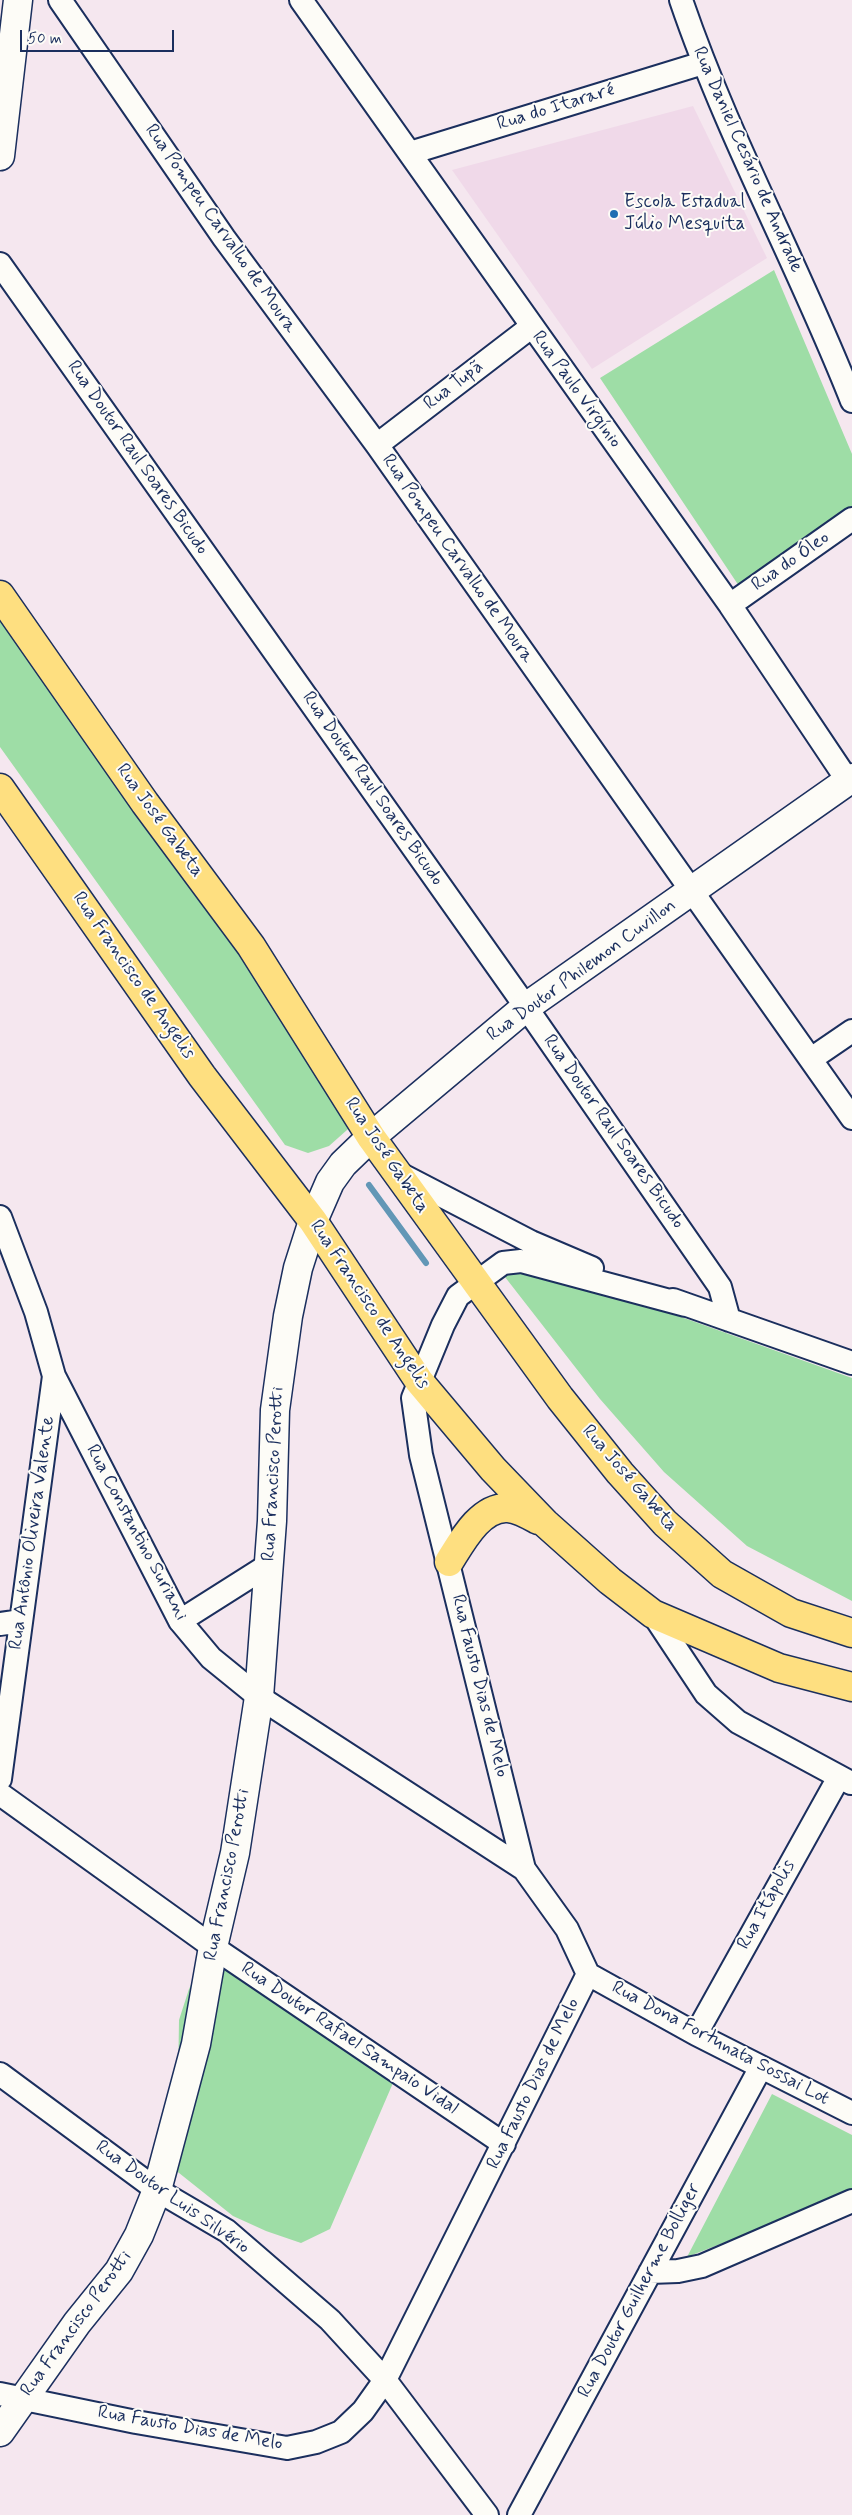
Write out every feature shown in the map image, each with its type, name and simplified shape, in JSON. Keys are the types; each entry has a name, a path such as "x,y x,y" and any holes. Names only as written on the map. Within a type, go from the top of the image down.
{"main road":[{"name":"Rua José Gabeta","path":"0,595 145,803 251,946 371,1137 560,1398 620,1473 665,1523 722,1574 791,1613 852,1633"},
{"name":"Rua Francisco de Angelis","path":"0,788 202,1076 313,1221 419,1381 493,1469 545,1524 610,1581 654,1614 779,1668 852,1688"},
{"path":"449,1562 468,1532 491,1513 507,1508 522,1512 545,1524"}],"street":[{"path":"0,156 18,0"},
{"name":"Rua Pompeu Carvalho de Moura","path":"60,0 224,238 377,445 852,1118"},
{"name":"Rua Paulo Virgínio","path":"301,0 531,327 730,604 850,780"},
{"name":"Rua Daniel Cesário de Andrade","path":"681,0 703,63 829,342 852,400"},
{"name":"Rua do Itararé","path":"410,153 703,63"},
{"name":"Rua Doutor Raul Soares Bicudo","path":"0,264 526,1007 720,1287 729,1320"},
{"name":"Rua Tupã","path":"377,445 531,327"},
{"name":"Rua do Óleo","path":"730,604 852,519"},
{"name":"Rua Doutor Philemon Cuvillon","path":"298,1268 313,1221 330,1182 343,1164 371,1137 526,1007 850,780"},
{"path":"811,1059 852,1031"},
{"path":"397,1173 531,1242 685,1305 852,1363"},
{"name":"Rua Constantino Suriani","path":"0,1218 36,1312 54,1376 180,1621 211,1658 259,1697 524,1869"},
{"name":"Rua Fausto Dias de Melo","path":"12,2396 136,2422 287,2448 316,2442 341,2432 363,2410 385,2380 588,1974 567,1930 524,1869 421,1455 413,1398 458,1296 503,1263 521,1261 685,1305"},
{"name":"Rua Francisco Perotti","path":"0,2432 12,2396 77,2323 119,2272 139,2235 157,2190 196,2044 213,1947 235,1853 259,1697 270,1564 275,1410 288,1316 298,1268"},
{"name":"Rua Antônio Oliveira Valente","path":"0,1779 11,1622 54,1376"},
{"path":"180,1621 270,1564"},
{"path":"654,1614 706,1694 725,1711 738,1722 846,1780"},
{"name":"Rua Itápolis","path":"696,2034 846,1780"},
{"name":"Rua Doutor Rafael Sampaio Vidal","path":"0,1794 213,1947 504,2144"},
{"name":"Rua Dona Fortunata Sossai Lot","path":"588,1974 696,2034 761,2067 849,2105"},
{"name":"Rua Doutor Guilherme Bolliger","path":"519,2515 761,2067"},
{"name":"Rua Doutor Luis Silvério","path":"0,2074 157,2190 226,2231 330,2320 385,2380 488,2515"},
{"path":"650,2272 678,2271 702,2266 852,2201"}],"shaded area":[{"name":"Escola Estadual Júlio Mesquita","path":"693,106 767,258 592,369 452,170"}],"green space":[{"path":"774,270 852,454 852,512 743,592 600,378"},
{"path":"0,605 356,1107 356,1122 329,1146 308,1153 285,1145 0,747"},
{"path":"515,1268 544,1268 852,1378 852,1601 747,1546 664,1472 600,1399 505,1277"},
{"path":"203,1960 257,1968 278,1976 333,2017 396,2076 330,2229 301,2243 266,2231 233,2216 169,2165 178,2083 179,2020 189,1989"},
{"path":"772,2094 852,2135 852,2193 687,2257"}],"waterway":[{"path":"369,1185 426,1263"}],"place":[{"name":"Escola Estadual Júlio Mesquita","path":"614,214"}]}
